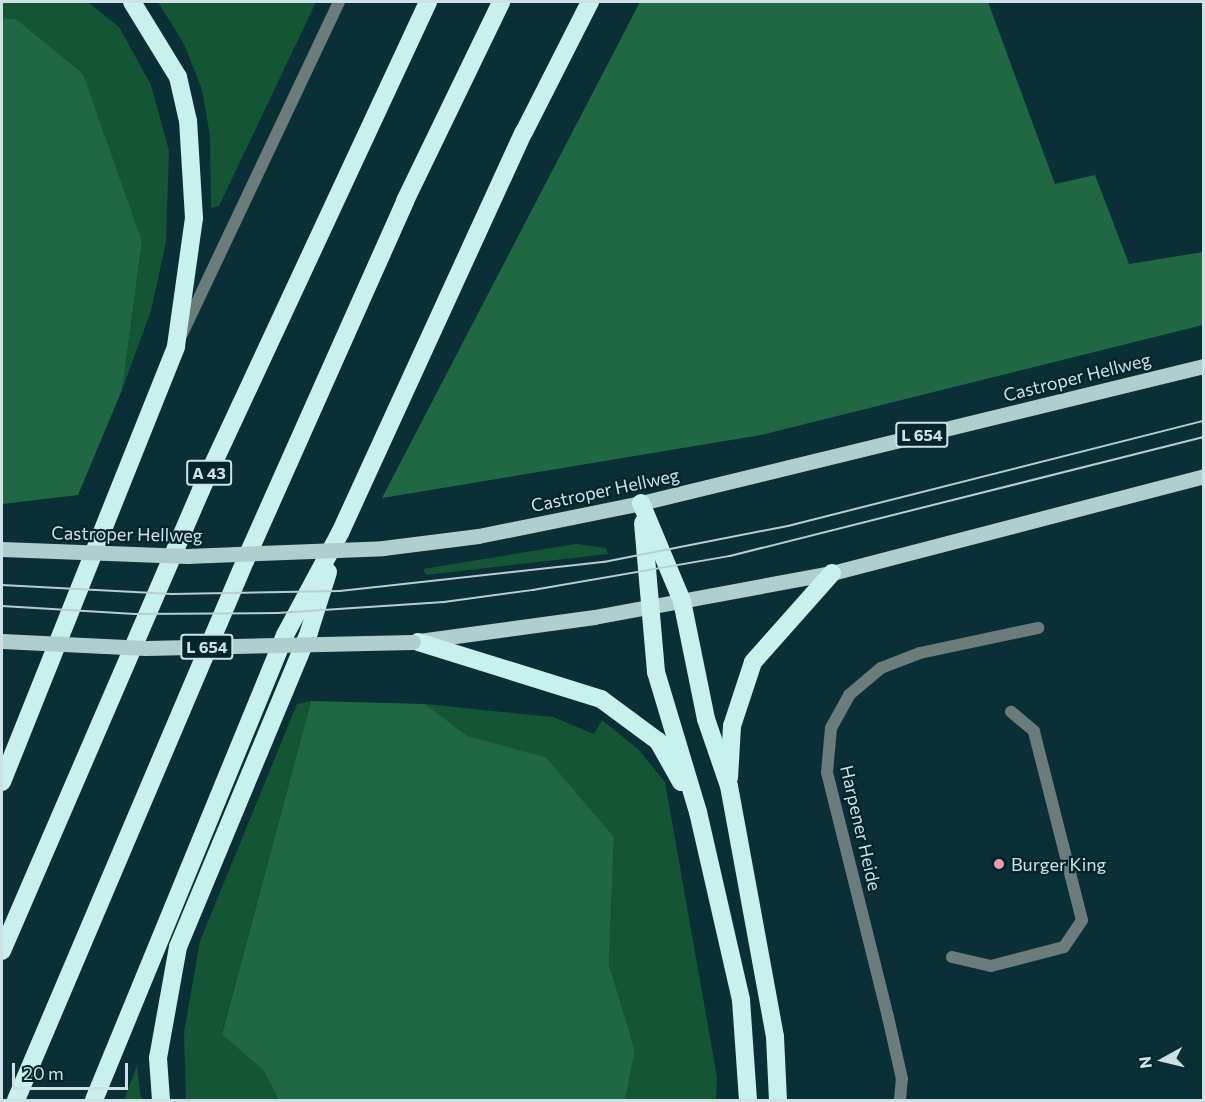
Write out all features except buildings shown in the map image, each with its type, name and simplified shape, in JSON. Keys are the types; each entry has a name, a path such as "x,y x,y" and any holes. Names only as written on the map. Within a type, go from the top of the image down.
{"highway":[{"path":"2,782 176,346 194,218 188,121 178,77 132,2"},
{"name":"A 43","path":"2,951 201,490 428,2"},
{"path":"16,1101 245,561 405,201 501,2"},
{"path":"94,1101 285,635 340,533 524,132 590,2"},
{"path":"641,503 682,601 706,719 729,786 776,1037 778,1101"},
{"path":"641,503 656,672 698,812 741,1000 748,1101"},
{"path":"161,1101 158,1058 178,947 309,632 340,533"},
{"path":"729,786 732,726 753,662 832,573"},
{"path":"416,642 601,699 658,741 698,812"}],"main road":[{"name":"Castroper Hellweg","path":"2,549 197,556 383,548 478,536 641,503 1203,366"},
{"name":"L 654","path":"2,641 146,648 416,642 649,608 832,573 1203,476"}],"street":[{"path":"176,346 339,2"},
{"name":"Harpener Heide","path":"900,1101 902,1080 827,772 831,728 849,695 881,668 920,653 1038,628"},
{"path":"952,957 991,966 1064,947 1082,920 1034,731 1011,712"}],"green space":[{"path":"2,2 88,2 119,27 151,85 169,151 166,242 151,311 122,390 142,242 16,19 2,18"},
{"path":"158,2 316,2 219,206 211,208 210,136 202,90 184,44"},
{"path":"640,2 988,2 1055,184 1095,175 1129,264 1203,252 1203,325 761,435 382,498"},
{"path":"2,18 16,19 83,74 142,242 122,390 78,495 2,504"},
{"path":"576,544 606,548 608,554 426,575 423,569"},
{"path":"311,701 222,1033 263,1070 279,1100 186,1100 184,1032 200,941 297,704"},
{"path":"311,701 425,704 467,736 546,757 614,837 609,964 635,1051 625,1100 279,1100 263,1070 222,1034"},
{"path":"425,704 553,717 594,734 602,720 638,749 665,782 717,1077 716,1100 625,1100 635,1051 609,964 614,837 546,757 467,737"},
{"path":"137,1065 141,1100 124,1100"}],"tram line":[{"path":"2,585 172,594 340,591 604,562 788,526 1204,421"},
{"path":"2,606 135,614 278,613 444,602 533,590 730,556 1204,437"}],"place":[{"name":"Burger King","path":"999,864"}]}
